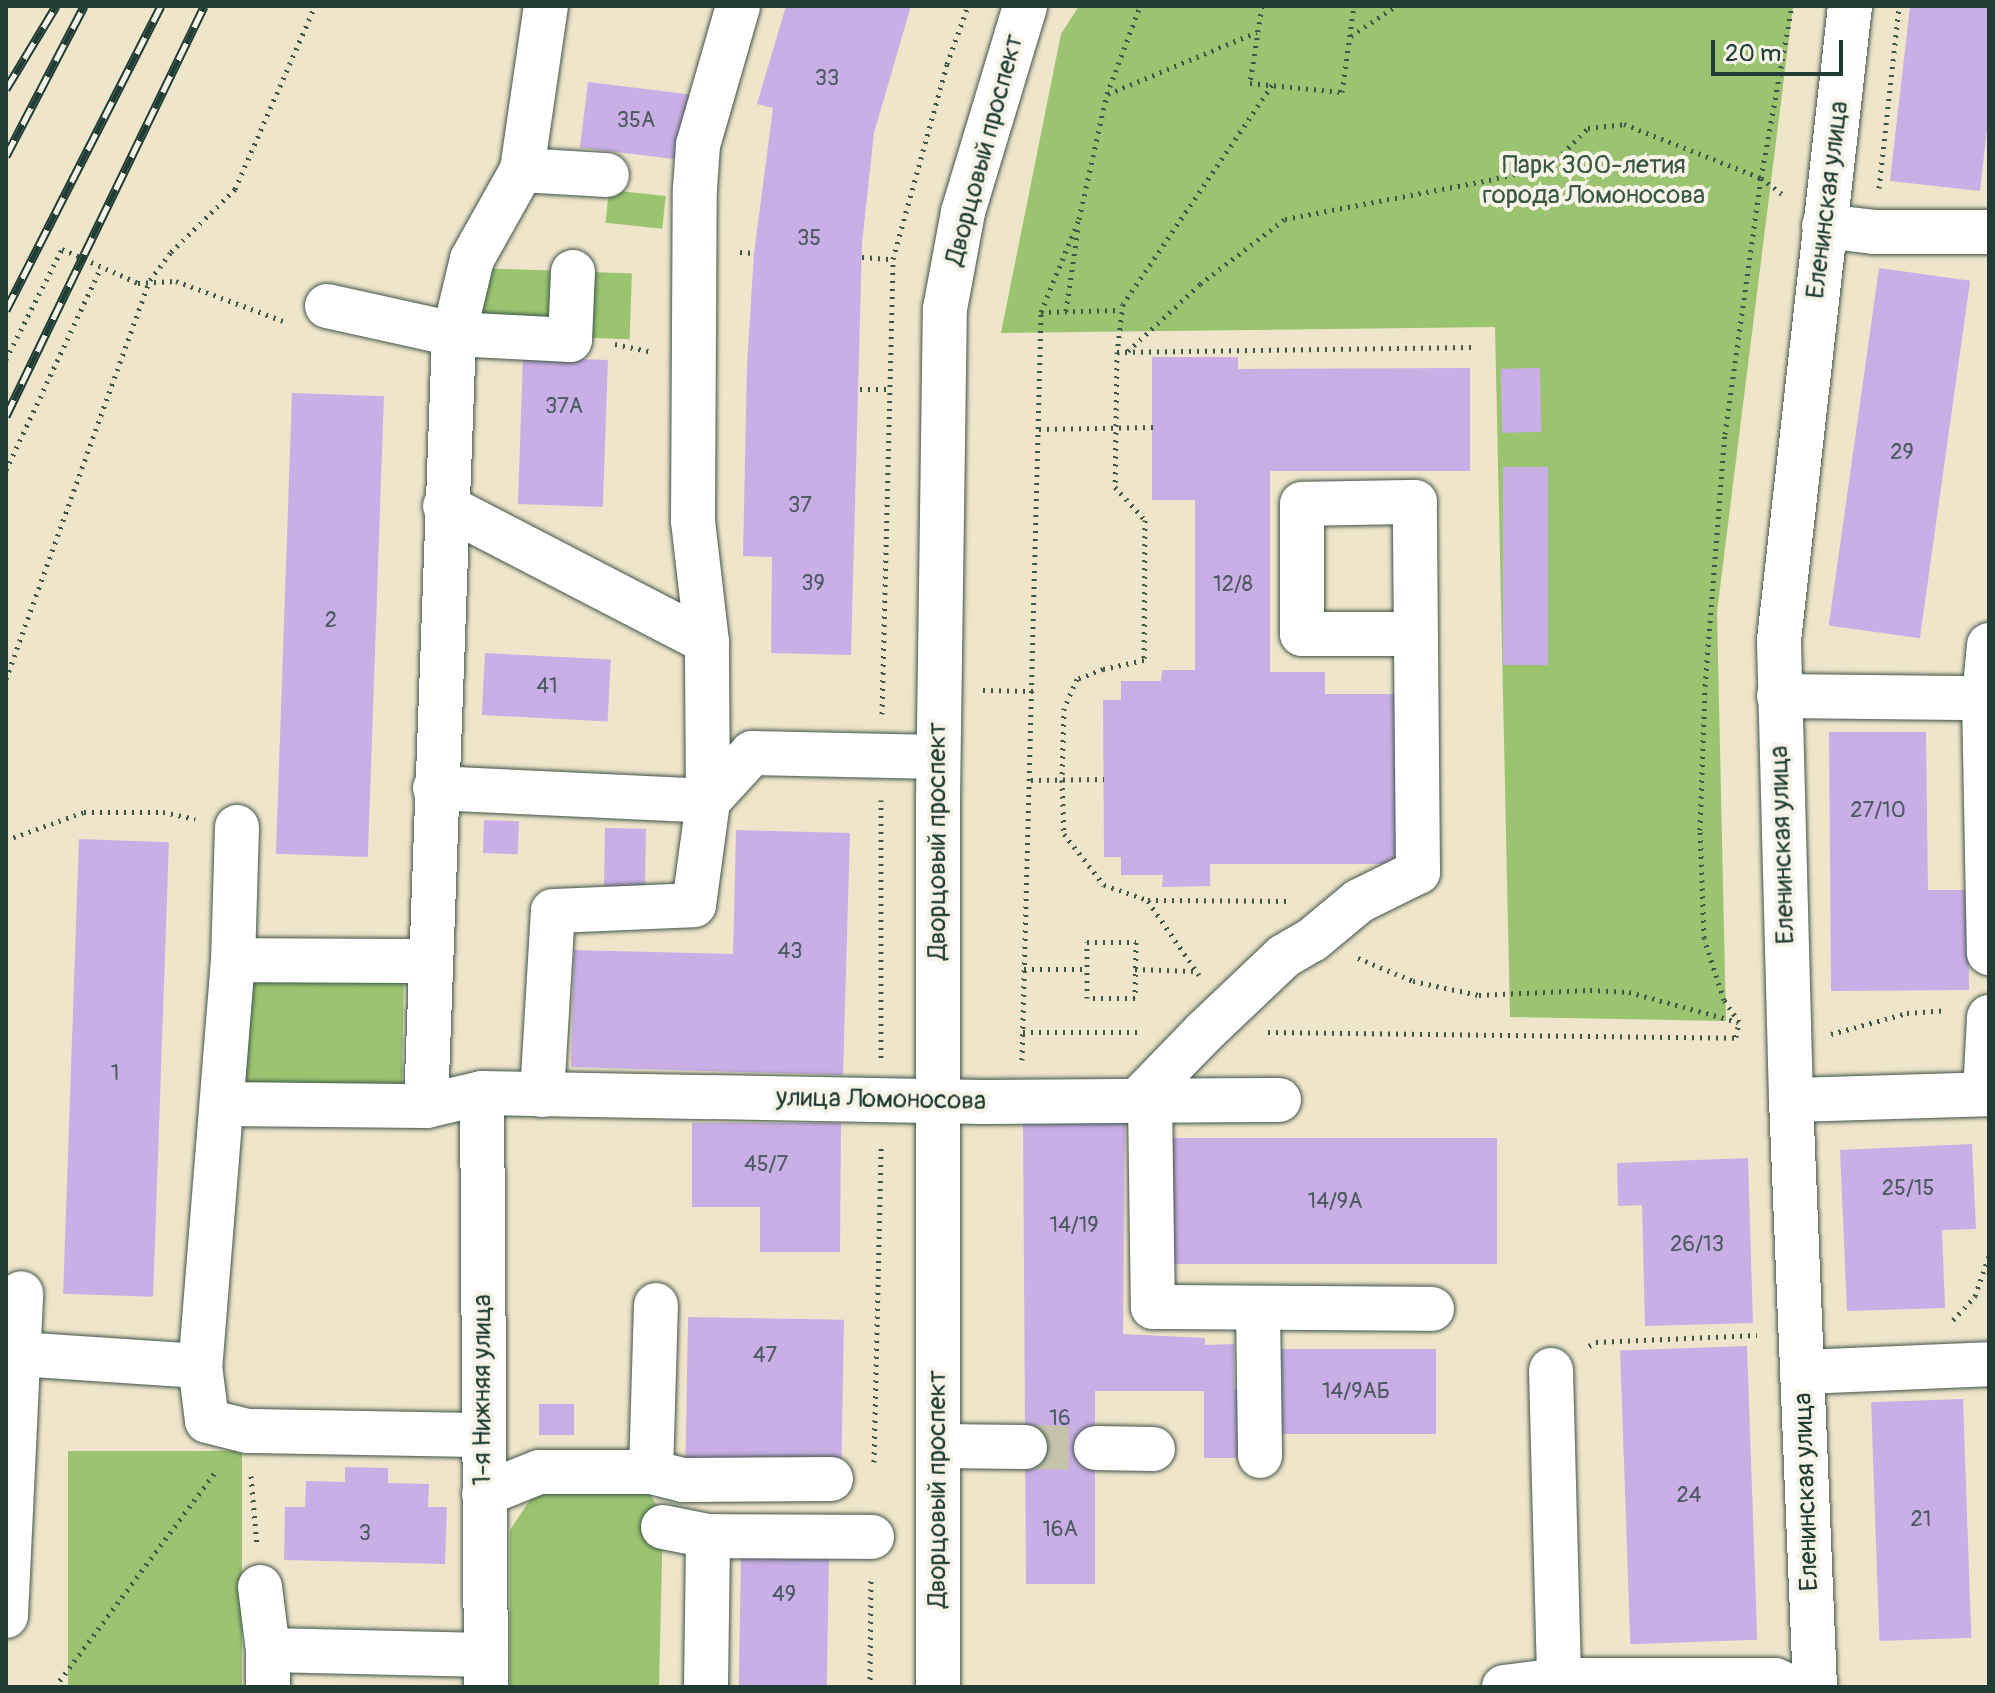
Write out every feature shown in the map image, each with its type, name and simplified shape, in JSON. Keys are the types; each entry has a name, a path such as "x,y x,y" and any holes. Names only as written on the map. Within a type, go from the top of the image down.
{"street":[{"path":"426,1106 445,506 454,334 472,259 522,170 546,6"},
{"name":"Дворцовый проспект","path":"938,1687 938,757 945,309 963,212 1025,6"},
{"name":"Еленинская улица","path":"1815,1687 1802,1372 1810,1099 1779,696 1779,640 1850,6"},
{"path":"542,1095 553,911 694,905 708,801 707,642 693,521 695,189 698,145 726,9"},
{"path":"522,170 607,175"},
{"path":"1824,226 1874,232 1989,232"},
{"path":"327,306 454,334 570,340 573,272"},
{"path":"445,506 707,642"},
{"path":"1415,634 1418,872 1359,901 1312,940 1284,956 1204,1032 1144,1101 1153,1307 1432,1309"},
{"path":"1989,645 1984,698 1989,953"},
{"path":"1779,696 1984,698"},
{"path":"708,801 752,753 938,757"},
{"path":"435,788 708,801"},
{"path":"237,827 233,960 200,1366 207,1421 247,1431 482,1435"},
{"path":"233,960 431,961"},
{"path":"1810,1099 1987,1094 1968,1014"},
{"name":"улица Ломоносова","path":"223,1104 426,1106 482,1093 881,1100 1279,1100"},
{"name":"1-я Нижняя улица","path":"482,1093 486,1671"},
{"path":"6,1616 21,1293"},
{"path":"651,1472 656,1305"},
{"path":"1258,1308 1260,1456"},
{"path":"18,1354 200,1366"},
{"path":"1802,1372 1989,1364"},
{"path":"1551,1370 1559,1680"},
{"path":"938,1446 1025,1447"},
{"path":"1096,1448 1153,1449"},
{"path":"484,1494 539,1472 651,1472 683,1480 831,1479"},
{"path":"663,1527 708,1536 872,1537"},
{"path":"706,1687 708,1536"},
{"path":"260,1587 268,1668 486,1671"},
{"path":"1504,1687 1559,1680 1775,1680 1791,1687"}],"path":[{"path":"6,679 150,280 171,252 235,189 313,9 322,6"},
{"path":"870,1687 881,1100 881,756 893,259 947,64 968,6"},
{"path":"1066,311 1079,219 1107,94 1140,6"},
{"path":"1262,6 1250,83 1342,92 1354,6"},
{"path":"1350,36 1396,6"},
{"path":"1305,1032 1736,1037 1739,1022 1724,1000 1704,938 1700,830 1705,686 1725,434 1761,178 1792,6"},
{"path":"1874,232 1899,6"},
{"path":"1107,94 1258,31"},
{"path":"1272,85 1131,286 1121,310 1117,352 1115,487 1145,520 1144,660 1103,669 1077,679 1064,708 1064,834 1104,885 1148,900 1359,901"},
{"path":"1128,351 1200,284 1285,219 1551,165 1588,128 1624,124 1761,178 1824,226"},
{"path":"1022,1052 1034,691 1041,312 1079,219"},
{"path":"6,359 62,249 138,283 150,280"},
{"path":"862,257 893,259"},
{"path":"6,470 101,267"},
{"path":"1041,312 1121,310"},
{"path":"1117,352 1475,347"},
{"path":"860,389 889,389"},
{"path":"1039,429 1153,427"},
{"path":"983,690 1034,691"},
{"path":"1031,780 1104,779"},
{"path":"6,840 84,812 163,812 237,827"},
{"path":"1148,900 1194,971 1220,994 1204,1032"},
{"path":"1312,940 1413,981 1479,995 1590,990 1629,992 1739,1022"},
{"path":"1087,942 1136,942 1135,998 1087,998 1087,969 1087,942"},
{"path":"1024,969 1087,969"},
{"path":"1135,969 1194,971"},
{"path":"1810,1099 1817,1038 1895,1015 1968,1014"},
{"path":"1023,1032 1055,1032"},
{"path":"1941,1322 1955,1320 1975,1296 1989,1256"},
{"path":"1551,1370 1596,1342 1758,1335"},
{"path":"247,1431 260,1587"},
{"path":"55,1687 247,1431"}],"green space":[{"name":"Парк 300-летия города Ломоносова","path":"1079,6 1793,6 1717,612 1726,1021 1510,1017 1495,327 1001,333 1061,34"},
{"path":"609,190 666,196 662,229 606,223"},
{"path":"477,268 632,273 630,339 475,334"},
{"path":"244,971 404,974 402,1092 242,1089"},
{"path":"68,1451 242,1451 242,1687 68,1687"},
{"path":"538,1488 647,1489 663,1516 659,1687 510,1687 510,1530"}],"building":[{"path":"786,6 911,6 874,133 862,243 851,655 771,653 772,557 743,556 747,365 754,253 773,108 757,104"},
{"path":"1910,6 1989,6 1989,111 1980,191 1890,181"},
{"path":"588,82 692,95 684,160 580,148"},
{"path":"1879,268 1970,281 1920,638 1829,625"},
{"path":"523,357 608,360 603,507 518,504"},
{"path":"1152,357 1238,357 1238,369 1470,368 1470,471 1270,471 1270,672 1325,672 1325,694 1403,694 1404,864 1210,864 1210,886 1162,887 1163,875 1121,875 1121,857 1104,857 1103,700 1121,700 1121,681 1161,681 1162,670 1195,670 1195,500 1152,500"},
{"path":"1540,368 1541,432 1502,433 1501,369"},
{"path":"292,393 384,396 368,857 276,854"},
{"path":"1503,467 1548,467 1548,665 1503,665"},
{"path":"485,653 611,660 608,722 482,715"},
{"path":"1829,732 1926,732 1928,890 1968,890 1969,990 1831,991"},
{"path":"484,820 519,821 518,854 483,853"},
{"path":"605,828 646,829 645,888 604,887"},
{"path":"736,830 850,833 843,1075 571,1067 574,950 733,954"},
{"path":"79,839 169,842 153,1297 63,1294"},
{"path":"1023,1119 1125,1119 1123,1334 1205,1338 1205,1345 1234,1344 1234,1389 1246,1389 1245,1458 1204,1458 1204,1391 1095,1391 1095,1584 1026,1584"},
{"path":"692,1123 841,1123 840,1252 760,1252 760,1207 692,1207"},
{"path":"1173,1138 1497,1138 1497,1264 1173,1264"},
{"path":"1972,1144 1976,1229 1942,1230 1945,1308 1847,1311 1840,1150"},
{"path":"1748,1158 1753,1323 1645,1326 1642,1205 1618,1206 1617,1163"},
{"path":"688,1317 844,1320 842,1461 686,1458"},
{"path":"1747,1346 1757,1640 1630,1644 1620,1350"},
{"path":"1276,1349 1436,1349 1436,1434 1276,1434"},
{"path":"1963,1399 1971,1638 1879,1641 1871,1402"},
{"path":"539,1404 574,1404 574,1435 539,1435"},
{"path":"345,1467 388,1468 388,1483 429,1484 428,1507 447,1507 445,1564 284,1560 285,1507 305,1507 306,1481 345,1482"},
{"path":"741,1557 829,1559 827,1687 739,1687"}],"tunnel":[{"path":"1025,1447 1096,1448"}],"railway":[{"path":"6,89 56,6"},
{"path":"6,156 84,6"},
{"path":"6,310 161,6"},
{"path":"6,416 204,6"}]}
